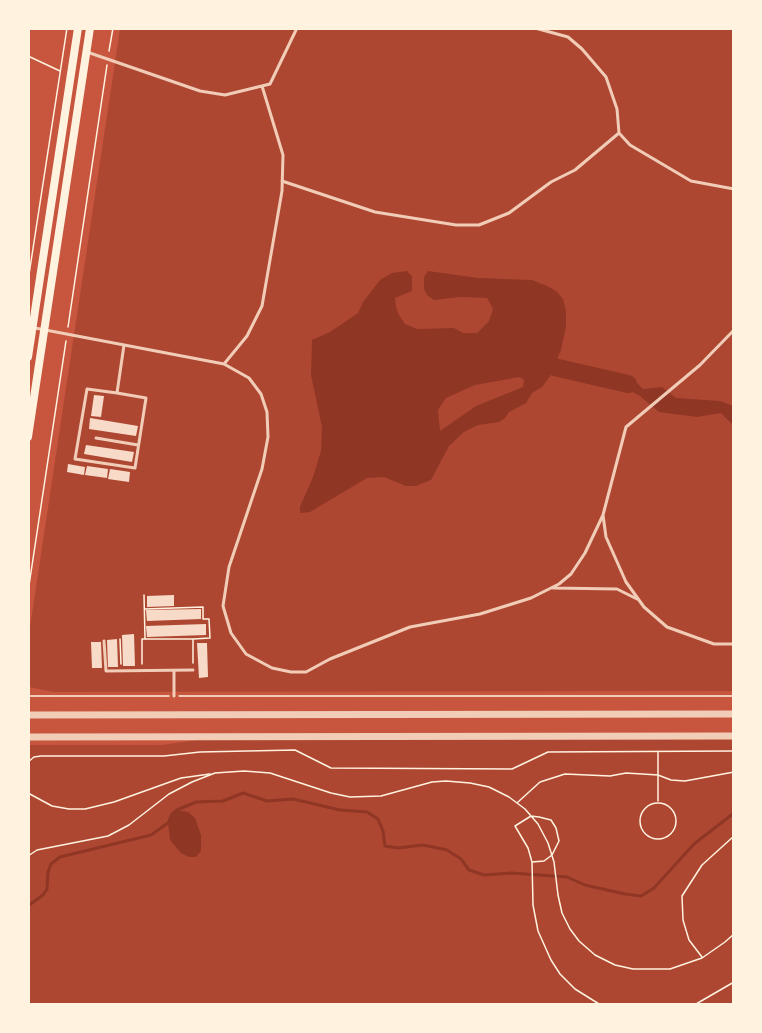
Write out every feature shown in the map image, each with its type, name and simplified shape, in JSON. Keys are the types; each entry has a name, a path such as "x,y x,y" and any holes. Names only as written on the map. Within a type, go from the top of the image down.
{"main road":[{"path":"28,357 78,28"},
{"path":"28,437 90,28"}],"street":[{"path":"28,715 734,714"},
{"path":"28,737 734,736"}],"lane":[{"path":"86,52 200,91 225,95 270,84 297,28"},
{"path":"534,28 568,36 606,77 617,109 618,133 630,145 691,181 734,189"},
{"path":"224,364 247,336 262,306 282,181 283,155 262,86"},
{"path":"282,181 375,213 456,225 479,225 509,213 551,182 575,170 618,133"},
{"path":"33,328 224,364 249,378 261,394 267,412 268,438 262,469 229,567 223,606 231,633 246,654 272,668 291,672 306,672 330,659 410,627 480,614 531,598 571,574 585,553 603,515 626,427 700,365 734,330"},
{"path":"117,393 124,345"},
{"path":"87,389 117,393 146,398 135,468 75,459 87,389"},
{"path":"96,438 138,445"},
{"path":"603,515 606,537 626,582 644,607 667,627 714,644 734,644"},
{"path":"551,588 617,589 639,600"},
{"path":"104,641 105,670 193,670"},
{"path":"174,670 174,696"}],"path":[{"path":"28,281 68,28"},
{"path":"28,592 113,28"},
{"path":"28,56 61,72"},
{"path":"142,671 142,639 145,639 144,595"},
{"path":"145,609 203,607 203,619 209,619 210,638 145,639"},
{"path":"120,639 121,671"},
{"path":"193,639 193,670"},
{"path":"28,696 734,696"},
{"path":"28,762 34,757 41,756 164,756 200,752 296,750 331,768 512,769 548,752 734,751"},
{"path":"658,751 658,802"},
{"path":"28,793 52,806 69,809 85,808 114,802 181,778 244,771 270,773 350,797 381,796 432,782 470,783 489,787 517,803 531,816 548,843 552,855 562,913 570,930 595,955 615,965 633,969 669,969 702,958 734,934"},
{"path":"517,803 540,782 566,774 610,776 626,773 658,775 671,780 685,781 734,772"},
{"path":"28,856 37,850 108,836 129,825 169,794 215,773"},
{"path":"658,802 670,806 677,817 672,834 660,839 643,832 640,821 644,809 658,802"},
{"path":"532,862 544,861 552,855 559,841 556,828 551,820 531,816 515,826 528,848 532,862 533,905 538,931 560,974 575,989 599,1005"},
{"path":"702,958 689,940 682,914 682,896 702,865 734,836"},
{"path":"696,1005 733,984"}],"shaded area":[{"path":"120,29 733,29 733,691 54,692 29,687 29,634"},
{"path":"407,271 412,276 412,291 395,298 399,315 405,324 417,329 454,328 463,333 477,333 489,321 493,309 487,298 460,297 434,300 427,295 424,289 424,277 428,271 478,278 532,280 547,286 563,299 566,311 566,327 561,350 550,376 542,387 532,393 526,403 509,412 499,422 478,425 464,432 449,446 431,480 416,486 406,486 384,477 367,478 310,512 300,513 300,507 321,451 322,427 311,375 312,340 330,332 358,313 363,302 380,280 392,273","holes":["520,377 524,380 523,387 476,406 440,431 438,410 446,398 475,385"]},
{"path":"628,380 635,381 643,389 662,387 676,398 720,401 733,406 733,425 721,413 697,417 659,412 640,396 627,389"},
{"path":"733,739 733,1004 29,1004 29,745 162,745 197,740"},
{"path":"177,810 188,812 195,818 201,835 201,851 196,857 189,857 181,853 170,840 168,823 172,814"}],"building":[{"path":"94,395 104,396 101,417 91,416"},
{"path":"90,418 138,426 136,436 89,429"},
{"path":"86,445 134,452 132,462 84,454"},
{"path":"68,464 85,467 84,475 67,472"},
{"path":"87,466 108,469 107,478 85,475"},
{"path":"110,469 130,472 129,482 108,479"},
{"path":"174,595 174,606 147,607 147,596"},
{"path":"201,609 201,619 147,621 146,610"},
{"path":"206,624 206,635 147,637 146,626"},
{"path":"134,634 135,666 123,666 122,635"},
{"path":"117,639 118,667 108,667 107,640"},
{"path":"91,642 101,642 102,668 92,668"},
{"path":"197,643 207,643 208,677 199,678"}],"waterway":[{"path":"554,367 628,384"},
{"path":"28,906 43,895 47,889 51,864 60,857 151,835 168,823 172,814 177,810 196,802 223,801 243,793 267,801 293,799 340,810 367,812 378,819 383,831 385,846 398,848 423,845 447,850 461,859 469,870 484,875 511,873 567,877 585,885 641,896 654,888 694,844 734,813"}]}
